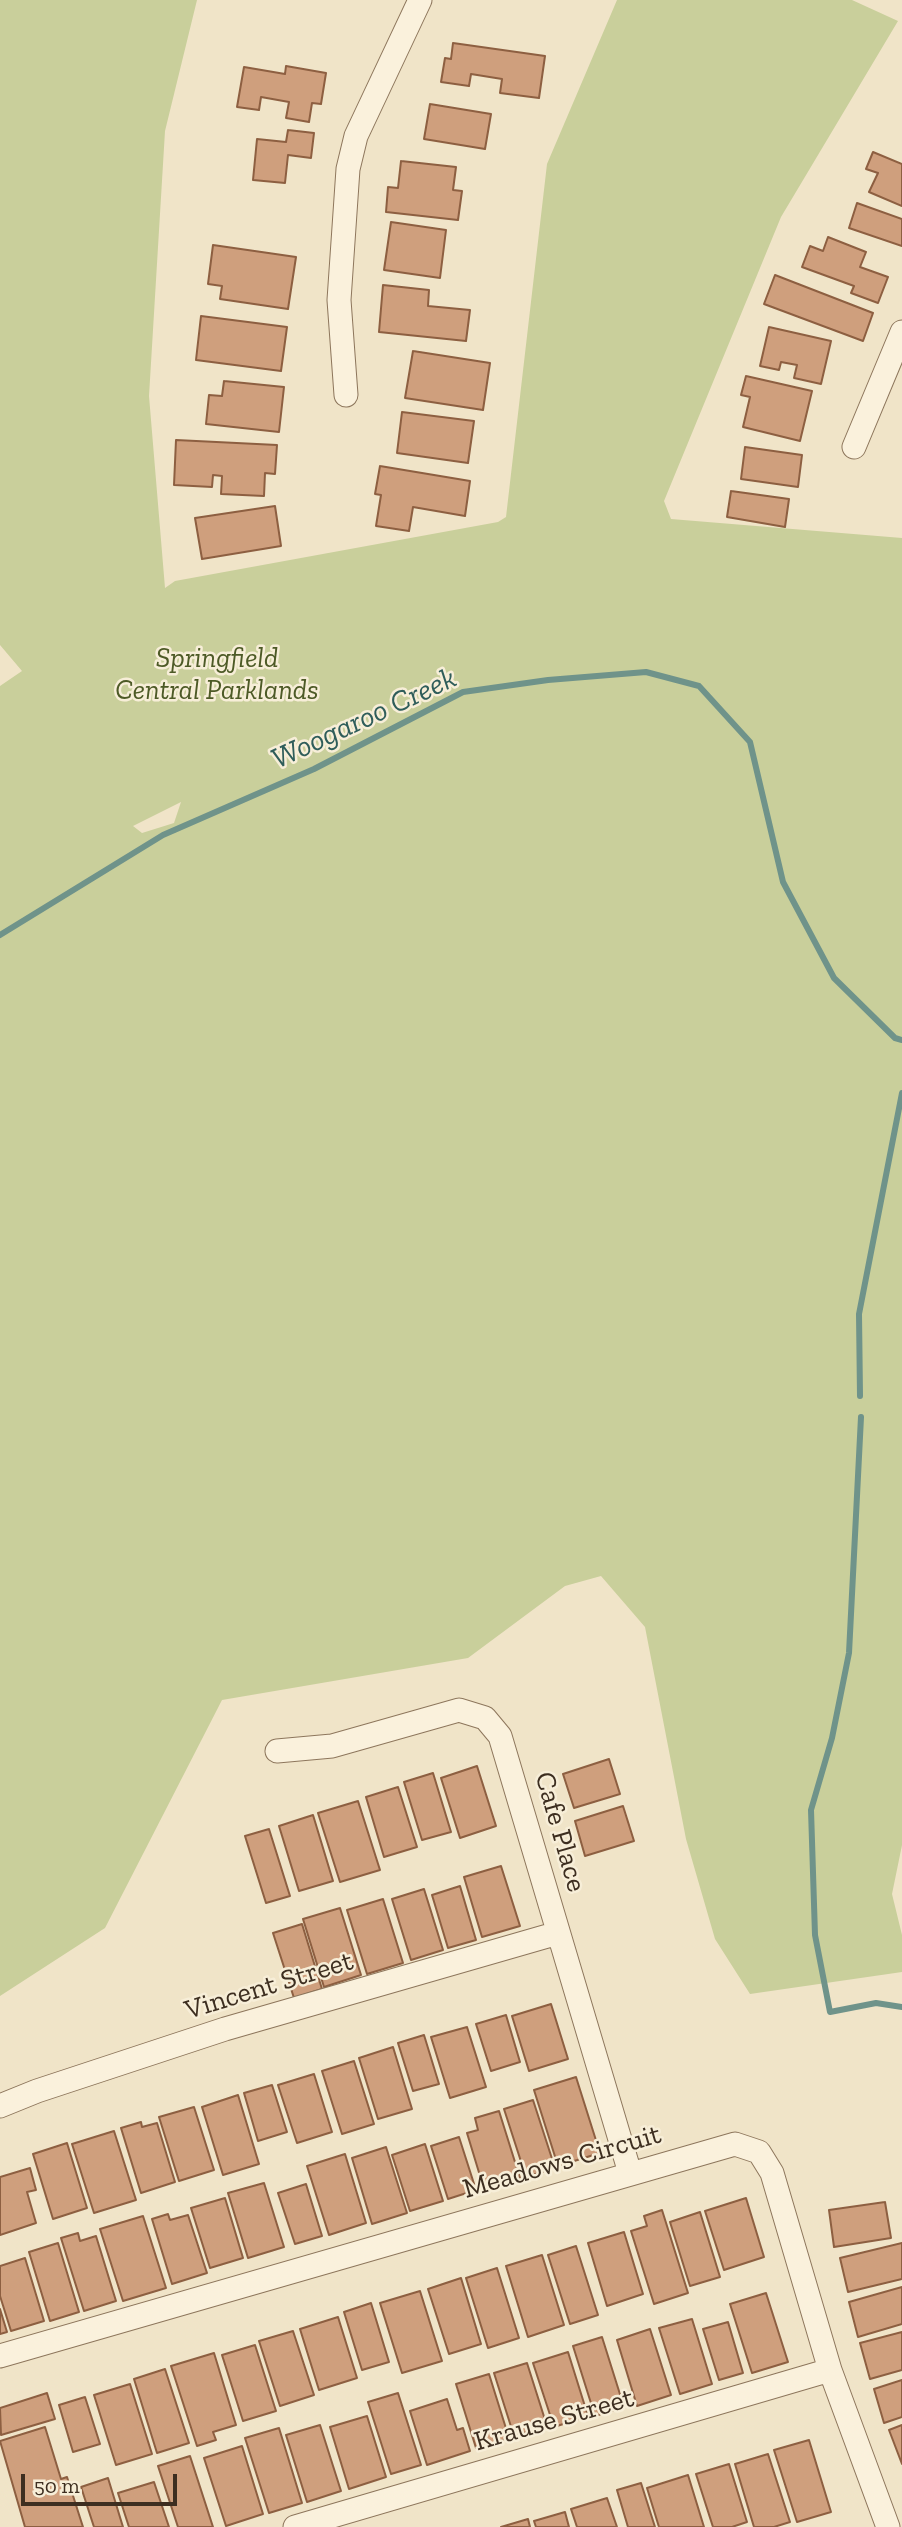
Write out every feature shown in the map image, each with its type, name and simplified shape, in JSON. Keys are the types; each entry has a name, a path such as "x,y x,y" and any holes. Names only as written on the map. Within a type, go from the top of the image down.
{"street":[{"path":"346,395 339,300 348,169 356,136 420,0"},
{"path":"854,447 902,332"},
{"name":"Cafe Place","path":"277,1751 332,1746 458,1710 485,1718 500,1736 630,2173"},
{"name":"Vincent Street","path":"0,2106 37,2091 225,2029 558,1933"},
{"name":"Meadows Circuit","path":"0,2356 732,2145 759,2152 772,2173 830,2370 888,2527"},
{"name":"Krause Street","path":"295,2527 830,2370"}],"green space":[{"name":"Springfield Central Parklands","path":"0,0 197,0 165,131 149,396 165,588 175,581 498,522 506,517 547,164 617,0 852,0 898,21 781,217 664,501 671,519 902,538 902,1845 892,1894 902,1935 902,1972 750,1994 715,1939 686,1839 645,1627 601,1576 565,1586 468,1658 222,1700 105,1928 0,1996 0,686 22,671 0,645","holes":["181,802 174,823 142,833 133,826"]}],"building":[{"path":"453,43 545,56 539,98 500,93 502,79 471,74 469,86 441,82 445,58 451,59"},
{"path":"286,66 326,73 321,104 312,103 309,122 286,118 289,102 261,97 259,110 237,107 244,67 285,74"},
{"path":"430,104 491,114 485,149 424,139"},
{"path":"288,130 314,133 311,158 288,155 285,183 253,180 257,139 286,142"},
{"path":"873,152 902,164 902,206 869,192 878,173 866,169"},
{"path":"401,161 456,167 453,190 462,191 458,220 386,212 388,187 398,188"},
{"path":"857,203 902,219 902,246 849,228"},
{"path":"391,222 446,230 440,278 384,270"},
{"path":"828,237 866,252 860,267 888,277 878,303 851,293 854,286 802,267 810,246 823,251"},
{"path":"213,245 296,257 288,309 220,299 222,286 208,284"},
{"path":"775,275 873,313 863,341 764,304"},
{"path":"383,285 429,290 428,306 470,310 466,341 379,332"},
{"path":"201,316 287,327 281,371 196,360"},
{"path":"769,327 831,341 821,384 794,378 797,365 781,362 779,370 760,366"},
{"path":"413,351 490,363 483,410 405,398"},
{"path":"746,376 812,391 800,441 743,427 750,397 741,395"},
{"path":"224,381 284,387 279,432 206,424 209,395 222,396"},
{"path":"402,412 474,421 468,463 397,453"},
{"path":"176,440 277,445 275,474 265,473 264,496 221,494 222,476 213,475 212,487 174,485"},
{"path":"745,447 802,455 798,487 741,479"},
{"path":"380,466 470,481 465,516 413,507 409,531 376,526 381,495 375,494"},
{"path":"731,491 789,499 785,527 727,517"},
{"path":"275,506 281,546 202,559 195,518"},
{"path":"609,1759 620,1794 574,1808 563,1774"},
{"path":"477,1766 496,1826 460,1838 441,1778"},
{"path":"433,1773 451,1832 422,1840 404,1782"},
{"path":"398,1787 417,1847 384,1857 366,1797"},
{"path":"358,1801 380,1870 340,1882 318,1813"},
{"path":"623,1806 634,1841 585,1856 575,1821"},
{"path":"313,1815 333,1881 299,1891 279,1826"},
{"path":"269,1829 290,1896 266,1903 245,1836"},
{"path":"501,1866 520,1926 482,1937 464,1877"},
{"path":"460,1886 476,1940 448,1948 432,1895"},
{"path":"424,1889 443,1950 411,1960 392,1899"},
{"path":"383,1899 403,1963 367,1974 347,1910"},
{"path":"340,1908 361,1975 324,1987 303,1919"},
{"path":"302,1924 322,1989 294,1998 273,1933"},
{"path":"551,2004 568,2059 529,2071 512,2016"},
{"path":"506,2015 520,2062 491,2071 476,2024"},
{"path":"467,2027 486,2087 450,2098 431,2037"},
{"path":"424,2035 439,2084 413,2091 398,2043"},
{"path":"393,2047 412,2109 378,2119 359,2058"},
{"path":"354,2061 374,2124 342,2134 322,2071"},
{"path":"314,2074 332,2132 297,2143 278,2085"},
{"path":"576,2077 600,2153 558,2166 534,2090"},
{"path":"272,2085 287,2132 258,2141 244,2093"},
{"path":"238,2095 259,2164 223,2175 202,2107"},
{"path":"533,2100 555,2168 526,2177 504,2109"},
{"path":"194,2107 214,2170 179,2181 159,2117"},
{"path":"499,2111 520,2178 484,2189 467,2133 478,2130 475,2118"},
{"path":"141,2122 142,2127 157,2123 175,2182 141,2193 121,2128"},
{"path":"114,2131 136,2200 94,2213 72,2144"},
{"path":"459,2137 476,2190 448,2199 431,2146"},
{"path":"67,2143 87,2208 53,2219 33,2154"},
{"path":"425,2144 443,2201 410,2211 392,2155"},
{"path":"386,2147 407,2213 372,2224 352,2158"},
{"path":"345,2154 366,2223 329,2235 307,2166"},
{"path":"30,2168 36,2190 27,2192 36,2223 0,2235 0,2177"},
{"path":"264,2183 284,2247 248,2258 228,2193"},
{"path":"306,2184 322,2236 295,2244 278,2193"},
{"path":"225,2198 243,2258 210,2268 191,2208"},
{"path":"746,2198 764,2257 724,2270 705,2211"},
{"path":"885,2202 891,2238 834,2247 829,2210"},
{"path":"662,2210 688,2293 654,2304 631,2231 647,2226 644,2216"},
{"path":"700,2212 720,2277 690,2286 670,2222"},
{"path":"168,2214 170,2220 188,2215 207,2273 172,2284 152,2219"},
{"path":"143,2216 166,2288 123,2301 100,2229"},
{"path":"624,2232 643,2294 607,2306 588,2243"},
{"path":"78,2233 80,2241 96,2236 116,2301 84,2311 61,2238"},
{"path":"58,2243 79,2312 50,2321 29,2252"},
{"path":"902,2243 902,2279 848,2292 840,2258"},
{"path":"576,2246 598,2315 570,2324 548,2255"},
{"path":"542,2255 564,2325 528,2337 506,2266"},
{"path":"25,2258 44,2321 11,2331 0,2296 0,2266"},
{"path":"497,2268 519,2338 488,2348 466,2278"},
{"path":"461,2278 481,2344 449,2354 428,2289"},
{"path":"902,2287 902,2324 858,2337 849,2302"},
{"path":"420,2291 442,2361 402,2373 380,2303"},
{"path":"766,2293 788,2362 752,2373 730,2304"},
{"path":"371,2303 389,2362 362,2370 344,2312"},
{"path":"0,2309 7,2332 0,2334"},
{"path":"338,2317 357,2378 319,2390 300,2329"},
{"path":"692,2319 712,2384 680,2394 659,2328"},
{"path":"728,2322 743,2373 719,2380 703,2329"},
{"path":"650,2329 671,2395 637,2406 617,2340"},
{"path":"293,2331 314,2395 280,2406 259,2341"},
{"path":"902,2332 902,2370 870,2379 860,2343"},
{"path":"602,2337 624,2407 595,2416 573,2346"},
{"path":"255,2345 276,2411 243,2421 222,2355"},
{"path":"568,2352 588,2416 554,2427 533,2363"},
{"path":"214,2353 236,2425 213,2432 216,2440 197,2446 171,2366"},
{"path":"527,2363 547,2426 514,2436 494,2373"},
{"path":"165,2369 189,2443 157,2453 134,2379"},
{"path":"489,2374 509,2438 476,2448 456,2384"},
{"path":"902,2380 902,2417 884,2423 874,2389"},
{"path":"130,2384 152,2454 116,2465 94,2395"},
{"path":"47,2393 55,2419 1,2435 0,2408"},
{"path":"398,2393 421,2465 391,2474 368,2402"},
{"path":"85,2397 100,2444 73,2452 59,2405"},
{"path":"447,2399 457,2430 463,2428 470,2451 427,2465 410,2411"},
{"path":"367,2416 386,2477 349,2489 330,2427"},
{"path":"320,2425 341,2491 307,2502 286,2435"},
{"path":"902,2425 902,2464 889,2430"},
{"path":"45,2427 61,2479 67,2477 83,2527 25,2527 0,2441"},
{"path":"279,2428 302,2503 269,2513 245,2438"},
{"path":"809,2440 831,2512 797,2522 774,2450"},
{"path":"242,2446 263,2514 226,2526 204,2458"},
{"path":"768,2454 790,2522 774,2527 754,2527 735,2464"},
{"path":"190,2456 213,2527 178,2527 158,2466"},
{"path":"729,2464 747,2522 732,2527 713,2527 696,2474"},
{"path":"688,2475 704,2527 659,2527 647,2488"},
{"path":"108,2478 123,2527 94,2527 81,2487"},
{"path":"154,2482 169,2527 129,2527 118,2493"},
{"path":"641,2483 655,2527 628,2527 617,2490"},
{"path":"607,2498 617,2527 577,2527 571,2509"},
{"path":"565,2512 569,2527 536,2527 534,2521"},
{"path":"528,2519 530,2527 501,2527"}],"waterway":[{"name":"Woogaroo Creek","path":"0,935 163,835 314,769 463,692 548,680 646,672 699,686 750,742 783,882 834,978 895,1038 902,1040"},
{"path":"860,1396 859,1314 902,1093"},
{"path":"861,1417 849,1653 832,1738 811,1810 815,1935 830,2012 876,2003 902,2007"}]}
